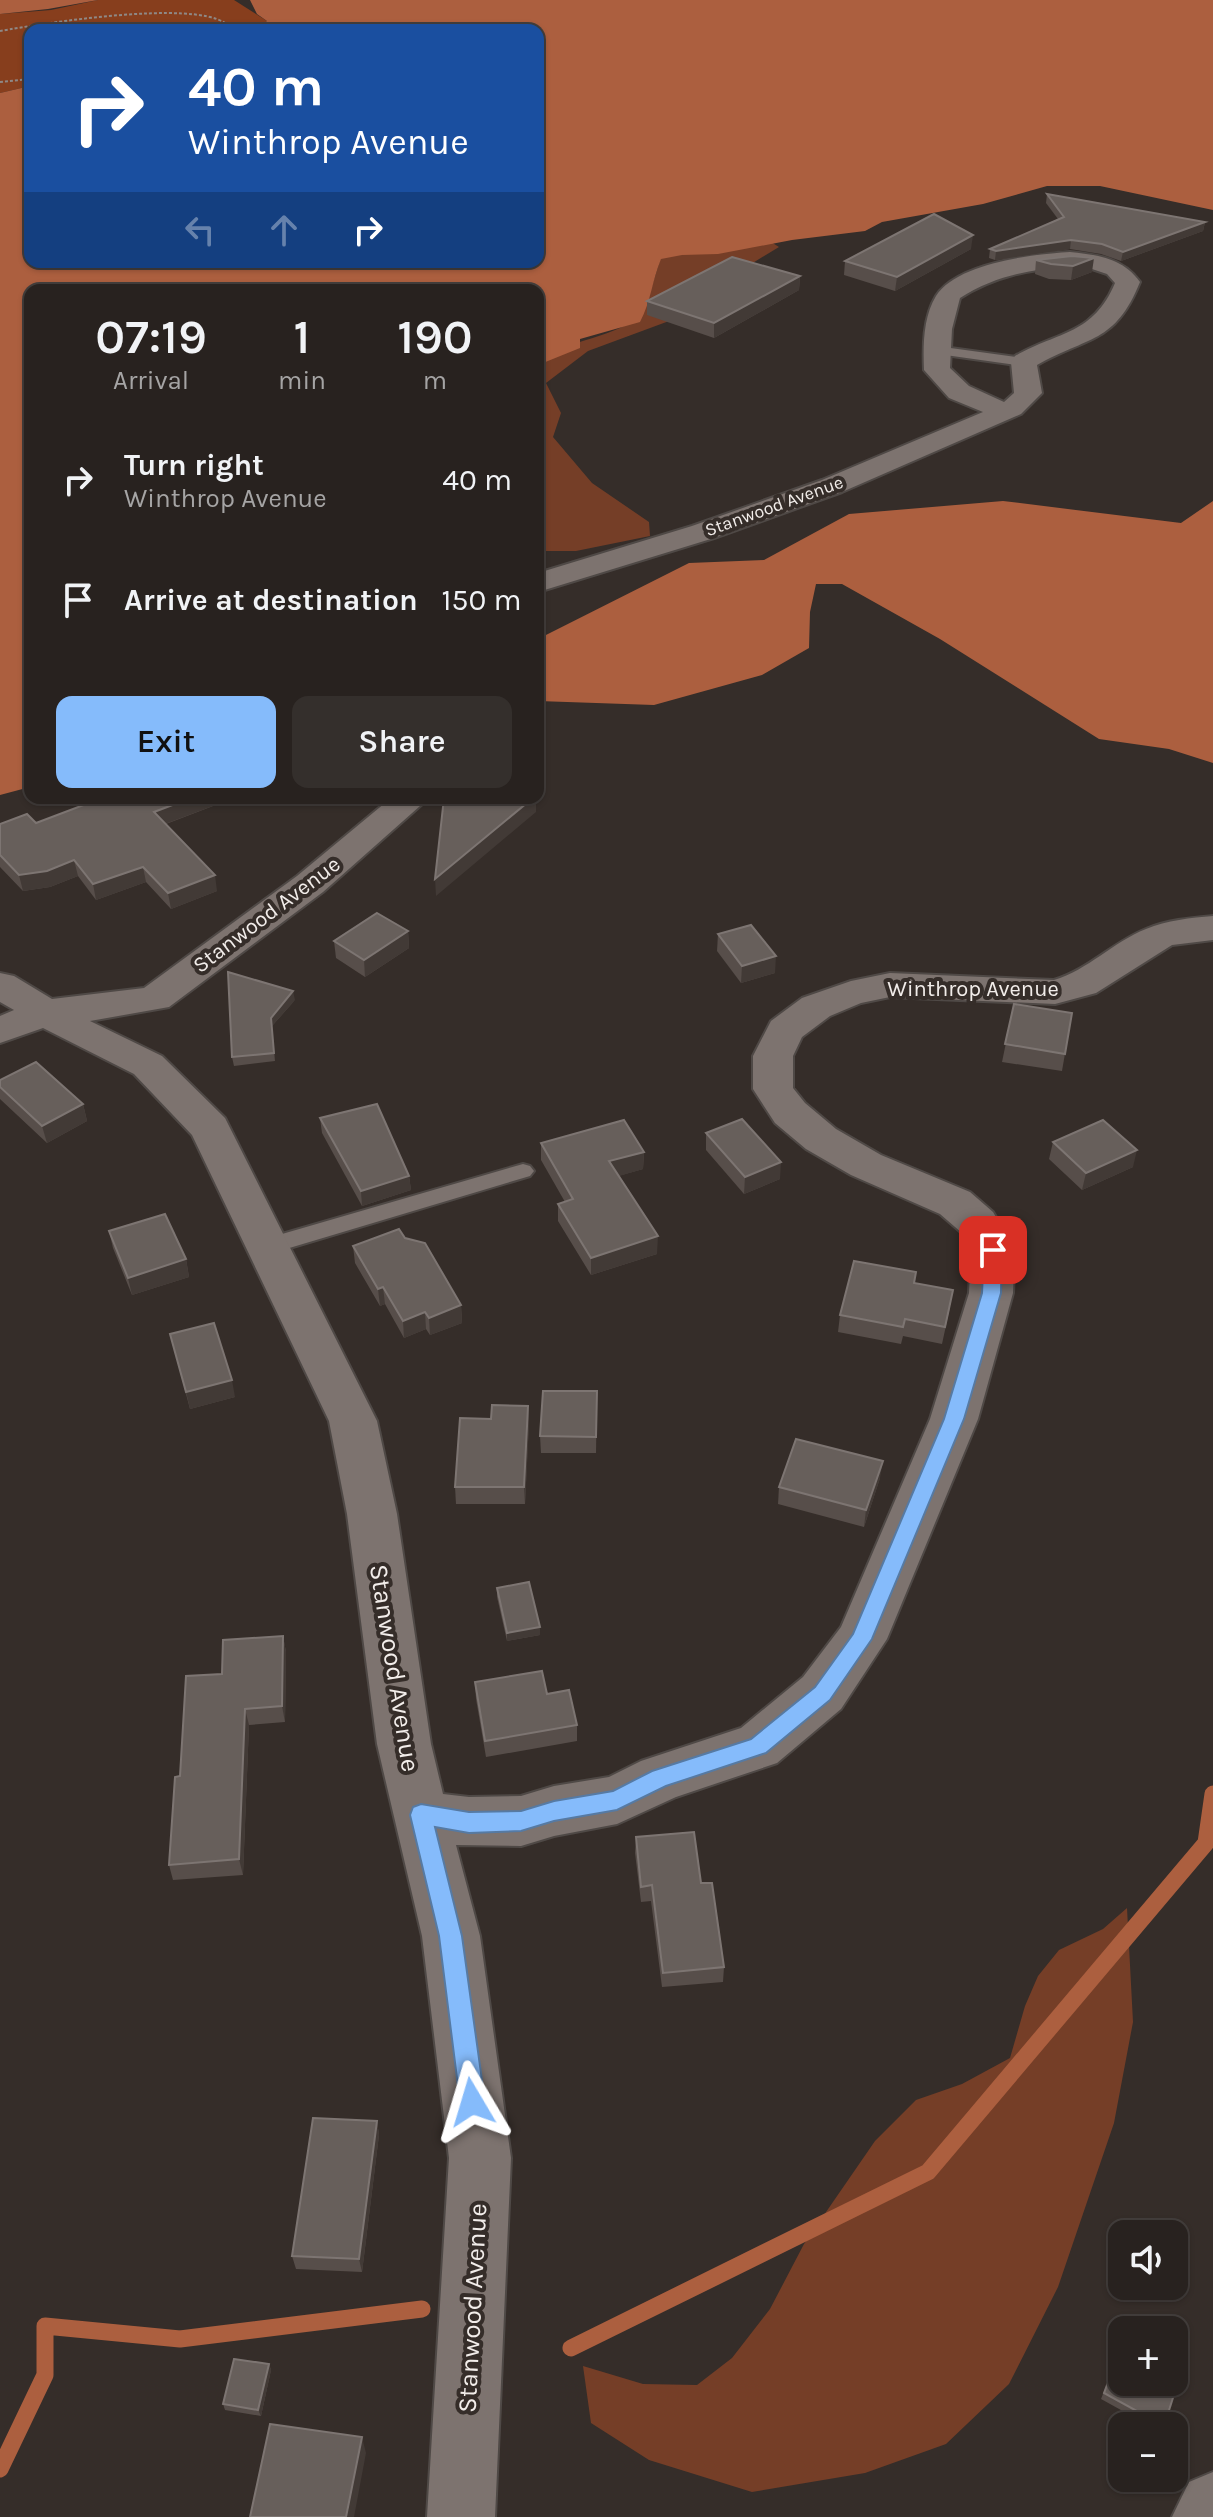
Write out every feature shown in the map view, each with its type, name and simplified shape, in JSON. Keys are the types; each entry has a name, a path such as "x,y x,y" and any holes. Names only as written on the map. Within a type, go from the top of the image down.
{"street":[{"path":"1064,260 1104,262 1123,272 1128,282 1121,303 1105,324 1077,340 1041,350 1024,362 1028,393 1021,404 1005,412 959,392 937,370 936,350 940,339 940,312 950,293 977,279 1036,261 1064,260"},
{"name":"Stanwood Avenue","path":"544,581 703,532 832,486 1005,412"},
{"name":"Stanwood Avenue","path":"24,1021 155,998 310,884 405,804"},
{"name":"Winthrop Avenue","path":"421,1815 469,1822 521,1821 554,1811 617,1800 660,1778 758,1746 822,1693 861,1639 954,1419 991,1293 993,1250 978,1223 955,1203 866,1165 821,1139 790,1113 773,1089 773,1056 785,1030 816,1007 851,993 890,985 1055,992 1082,984 1159,937 1213,928"},
{"path":"0,985 24,1021"},
{"path":"148,1065 147,1037 155,998"},
{"name":"Stanwood Avenue","path":"24,1021 79,1032 148,1065 210,1128 353,1421 372,1514 404,1744 451,1936 480,2158 461,2517"},
{"path":"1206,2517 1213,2506"}],"lane":[{"path":"936,350 1024,362"},
{"path":"266,1247 523,1171"}],"path":[{"path":"37,24 178,9 219,18 225,24"},
{"path":"0,31 24,26"},
{"path":"0,82 24,80"}],"shaded area":[{"path":"0,0 98,0 0,14"},
{"path":"98,0 234,0 267,21 263,24 24,24 24,87 0,93 0,14 51,10"},
{"path":"250,0 1213,0 1213,210 1100,186 1047,186 983,204 882,222 865,231 718,254 661,259 640,322 580,339 580,348 544,363 544,284 24,284 24,789 0,795 0,93 24,87 24,268 544,268 544,24 263,24 267,21 257,14"},
{"path":"763,237 779,247 751,264 715,304 588,351 546,383 561,413 553,437 592,483 649,522 650,536 576,551 544,551 544,356 632,322 643,308 662,255"},
{"path":"1003,501 1181,523 1213,501 1213,763 1169,749 1099,739 940,639 842,584 816,584 810,612 809,648 762,675 654,705 544,701 544,636 689,563 764,560 849,514"},
{"path":"1127,1908 1133,2022 1114,2123 1058,2287 1009,2384 946,2444 865,2473 752,2492 649,2460 591,2423 583,2366 643,2384 697,2385 732,2358 770,2309 804,2244 875,2141 916,2100 962,2084 1010,2058 1025,2006 1038,1976 1059,1950 1103,1929"}],"building":[{"path":"1047,194 1205,222 1123,252 1102,244 1071,240 996,251 990,249 1064,217"},
{"path":"934,214 973,235 897,277 845,261"},
{"path":"1072,256 1094,258 1073,266 1036,260"},
{"path":"732,257 800,276 714,323 647,301"},
{"path":"86,804 175,804 154,812 215,875 168,893 143,867 93,884 74,860 47,871 19,875 0,855 0,824 27,814 36,823"},
{"path":"443,804 526,804 435,879"},
{"path":"377,913 408,931 364,960 334,941"},
{"path":"751,925 776,956 742,966 718,934"},
{"path":"228,972 293,991 271,1018 274,1053 232,1057"},
{"path":"1014,1004 1072,1013 1065,1054 1005,1044"},
{"path":"36,1062 83,1104 42,1126 0,1087 0,1080"},
{"path":"377,1104 409,1176 361,1191 320,1118"},
{"path":"742,1119 781,1162 745,1177 706,1133"},
{"path":"624,1120 644,1152 609,1161 658,1236 591,1258 558,1204 573,1199 541,1143"},
{"path":"1103,1120 1137,1150 1086,1173 1053,1142"},
{"path":"165,1214 186,1259 128,1278 109,1231"},
{"path":"399,1229 405,1238 425,1243 461,1305 429,1318 425,1312 403,1321 383,1287 378,1289 353,1246"},
{"path":"854,1261 916,1272 914,1283 953,1290 945,1327 905,1319 903,1327 840,1315"},
{"path":"214,1323 232,1380 186,1392 170,1334"},
{"path":"543,1391 597,1391 596,1437 540,1436"},
{"path":"492,1405 528,1406 524,1487 455,1487 460,1418 491,1419"},
{"path":"796,1439 883,1461 866,1510 779,1487"},
{"path":"529,1582 540,1627 507,1633 497,1588"},
{"path":"283,1636 282,1706 245,1709 239,1859 169,1865 175,1777 180,1776 186,1676 222,1674 223,1640"},
{"path":"542,1671 547,1694 569,1690 577,1725 485,1741 475,1682"},
{"path":"694,1832 701,1883 712,1883 724,1967 663,1973 652,1885 641,1887 636,1837"},
{"path":"313,2118 377,2121 359,2259 292,2256"},
{"path":"234,2359 269,2364 258,2410 223,2404"},
{"path":"1109,2396 1174,2396 1168,2412 1139,2412"},
{"path":"270,2424 362,2437 346,2517 250,2517"}],"waterway":[{"path":"571,2348 928,2172 1206,1843 1213,1794"},
{"path":"0,2469 45,2375 45,2326 180,2339 422,2309"}],"route":[{"path":"472,2102 451,1936 421,1815 469,1822 521,1821 554,1811 617,1800 660,1778 758,1746 822,1693 861,1639 954,1419 991,1293 993,1250"}]}
